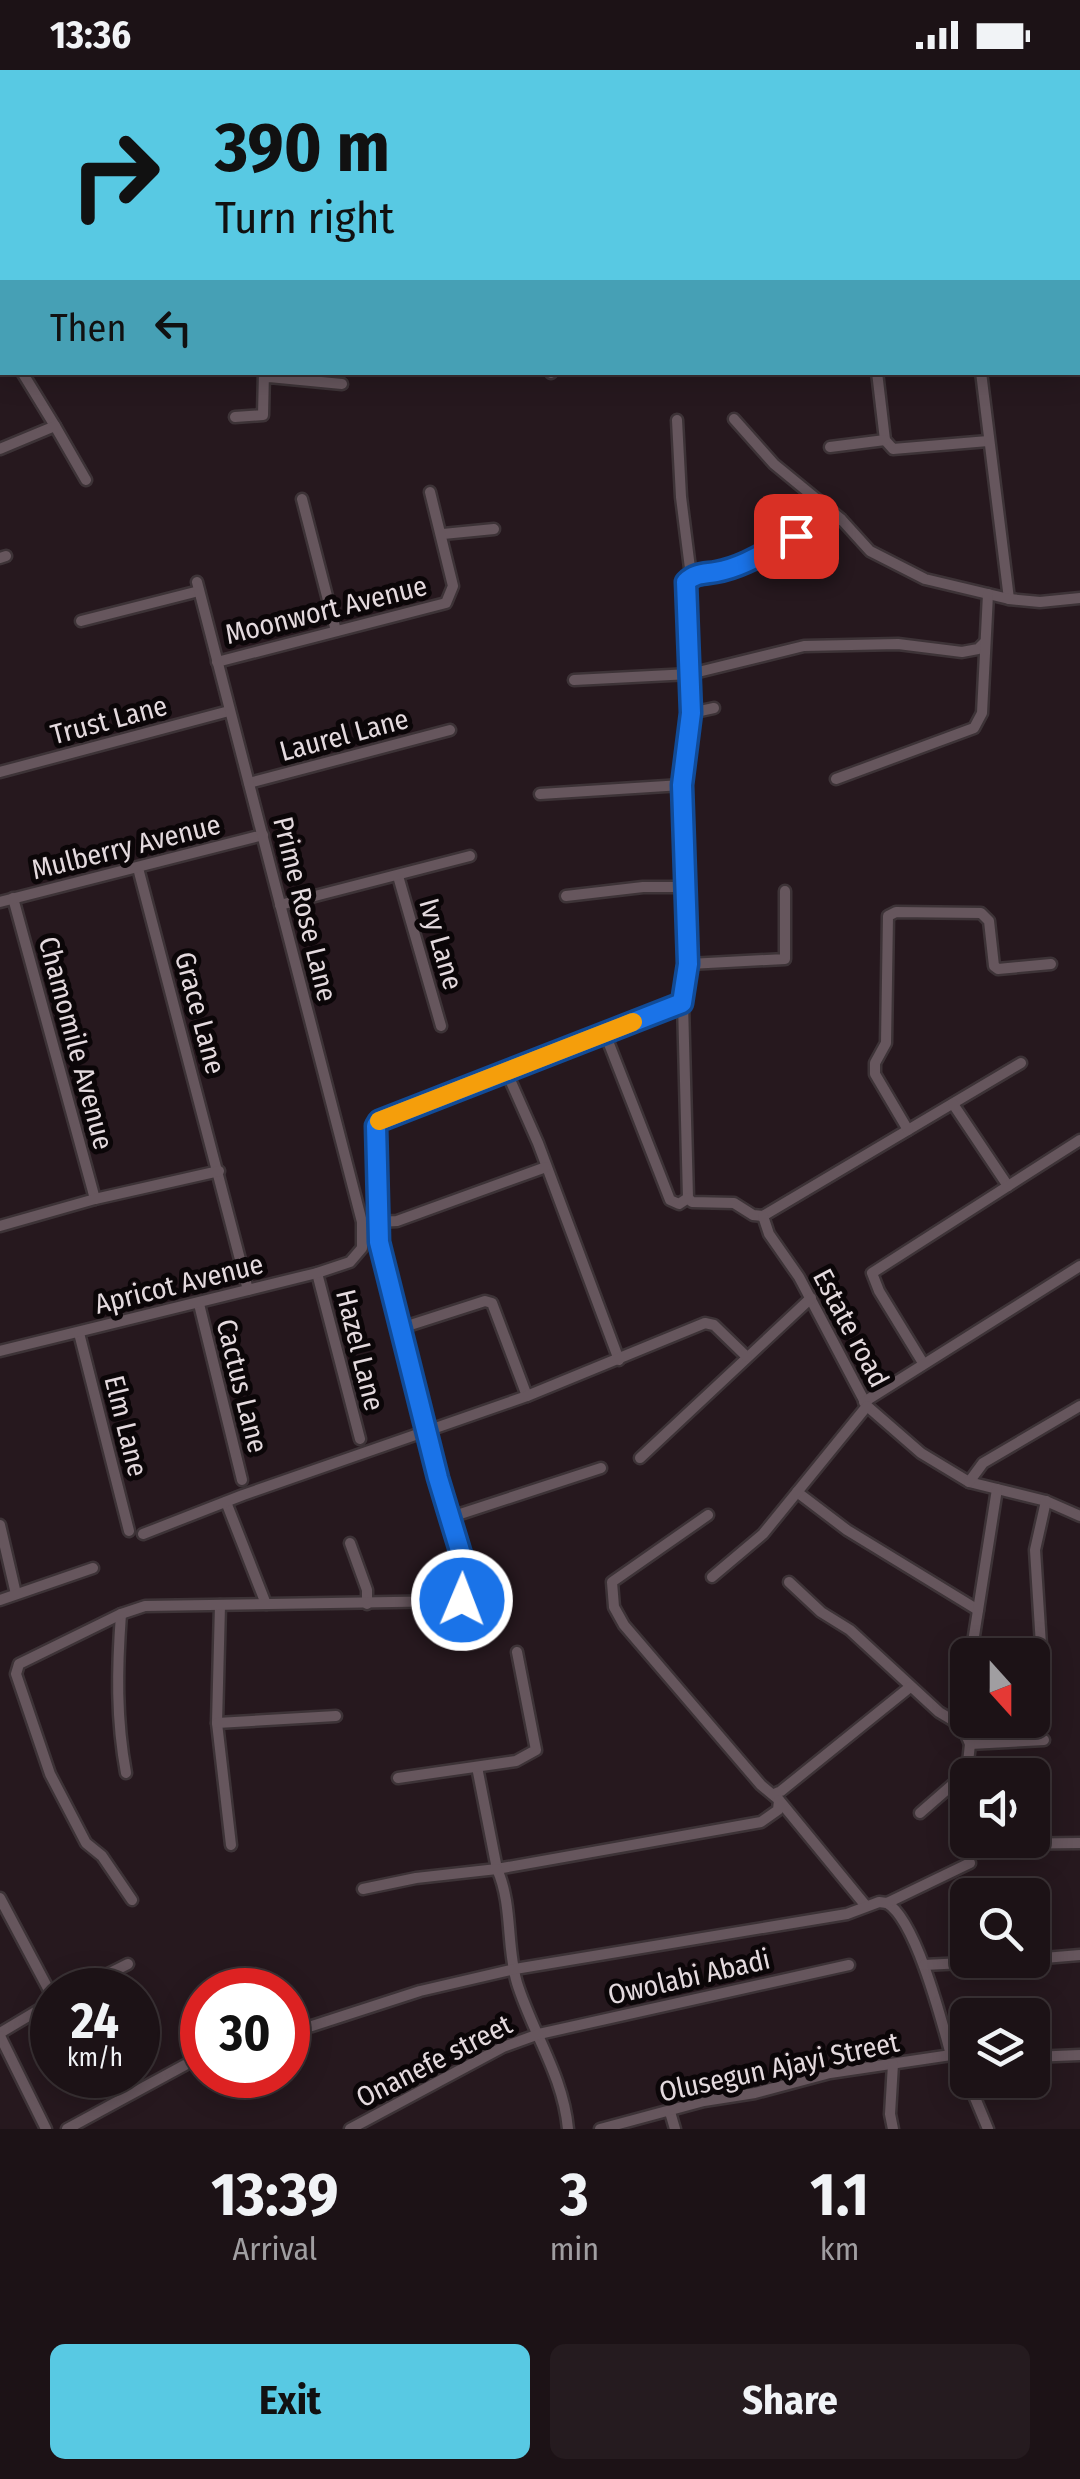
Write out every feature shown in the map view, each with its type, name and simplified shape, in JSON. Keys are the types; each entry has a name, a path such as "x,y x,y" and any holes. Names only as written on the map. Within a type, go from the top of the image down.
{"street":[{"path":"24,375 86,480"},
{"path":"235,416 263,415 264,375"},
{"path":"266,375 342,384"},
{"path":"877,375 887,445 899,450 988,441"},
{"path":"980,375 1009,599"},
{"path":"734,418 774,464 841,518 870,551 925,579 1009,599 1040,602 1080,598"},
{"path":"676,420 692,576"},
{"path":"0,450 55,426"},
{"path":"830,447 885,440"},
{"path":"430,492 443,534 494,528"},
{"path":"302,498 336,631"},
{"path":"841,518 733,568 692,576 686,582 691,713 682,785 688,964 682,1003 688,1198 692,1202 734,1203 762,1216 1021,1063"},
{"name":"Moonwort Avenue","path":"217,662 446,603 454,586 443,534"},
{"name":"Prime Rose Lane","path":"81,621 198,586 362,1222 362,1248"},
{"path":"836,778 974,728 982,713 988,594"},
{"path":"574,680 690,674 804,646 898,644 962,652 978,649 984,643"},
{"path":"691,713 714,708"},
{"name":"Trust Lane","path":"0,772 230,712"},
{"name":"Laurel Lane","path":"249,782 450,730"},
{"path":"540,794 682,785"},
{"name":"Mulberry Avenue","path":"0,902 263,835"},
{"path":"280,904 470,856"},
{"name":"Grace Lane","path":"138,868 248,1290"},
{"name":"Ivy Lane","path":"398,876 441,1026"},
{"path":"566,896 643,887 686,888"},
{"path":"688,964 785,959 785,891"},
{"name":"Chamomile Avenue","path":"13,898 95,1199"},
{"path":"908,1130 875,1074 875,1064 886,1043 888,916 896,912 981,913 989,922 994,966 998,969 1051,964"},
{"path":"132,1900 102,1856 86,1842 50,1774 16,1674 23,1660 145,1606 367,1604 454,1601 469,1595 471,1587 379,1242 376,1126 379,1121 682,1003"},
{"path":"604,1031 670,1200 680,1204 688,1198"},
{"path":"507,1073 619,1360"},
{"path":"953,1104 1008,1186"},
{"path":"924,1363 872,1273 1080,1140"},
{"path":"378,1222 396,1221 546,1168"},
{"path":"0,1226 219,1170"},
{"name":"Estate road","path":"762,1216 769,1234 811,1298 866,1404 921,1452 969,1482 1046,1500 1080,1516"},
{"name":"Apricot Avenue","path":"0,1352 317,1273 350,1262 362,1248"},
{"path":"712,1577 763,1534 866,1404 924,1363 1080,1266"},
{"name":"Hazel Lane","path":"317,1273 360,1439"},
{"path":"640,1458 811,1298"},
{"path":"401,1328 485,1301 492,1303 527,1396"},
{"name":"Cactus Lane","path":"199,1304 242,1480"},
{"path":"143,1534 527,1396 704,1323 714,1325 747,1357"},
{"name":"Elm Lane","path":"78,1333 130,1531"},
{"path":"969,1482 983,1463 1080,1406"},
{"path":"451,1517 600,1468"},
{"path":"973,1638 997,1489"},
{"path":"797,1492 847,1530 978,1610"},
{"path":"1041,1638 1036,1550 1046,1500"},
{"path":"226,1502 266,1604"},
{"path":"708,1516 612,1582 614,1607 624,1626 776,1797 866,1906"},
{"path":"0,1525 16,1594"},
{"path":"350,1543 367,1590 367,1604"},
{"path":"0,1600 93,1568"},
{"path":"789,1582 821,1612 850,1630 938,1712 950,1716"},
{"path":"220,1605 217,1723 231,1845"},
{"path":"120,1614 117,1710 126,1773"},
{"path":"398,1778 516,1761 536,1750 517,1652"},
{"path":"776,1797 910,1686"},
{"path":"217,1723 336,1716"},
{"path":"920,1813 967,1772 968,1738"},
{"path":"970,1744 1044,1740"},
{"path":"476,1768 506,1890 517,1983 564,2096 568,2129"},
{"path":"363,1889 761,1822 778,1810 776,1797"},
{"path":"1050,1843 1080,1843"},
{"path":"310,2026 420,1991 516,1970 847,1914 887,1903 970,1862"},
{"path":"0,1898 36,1968"},
{"path":"887,1903 897,1910 924,1965 950,2033"},
{"path":"1050,1958 1080,1955"},
{"path":"120,1968 128,1964"},
{"path":"924,1965 950,1964"},
{"name":"Owolabi Abadi","path":"539,2034 850,1965"},
{"path":"30,2014 0,2035 46,2129"},
{"name":"Onanefe street","path":"350,2129 503,2047 539,2034"},
{"path":"1050,2056 1080,2055"},
{"name":"Olusegun Ajayi Street","path":"600,2129 820,2076 950,2058"},
{"path":"892,2129 893,2064"},
{"path":"66,2129 180,2067"},
{"path":"976,2098 988,2129"},
{"path":"670,2112 674,2129"}],"slow traffic":[{"path":"379,1121 633,1022"}],"route":[{"path":"462,1600 471,1587 438,1478 379,1242 376,1126 379,1121 682,1003 688,964 682,785 691,713 686,582 692,576 733,568 796,536"}]}
